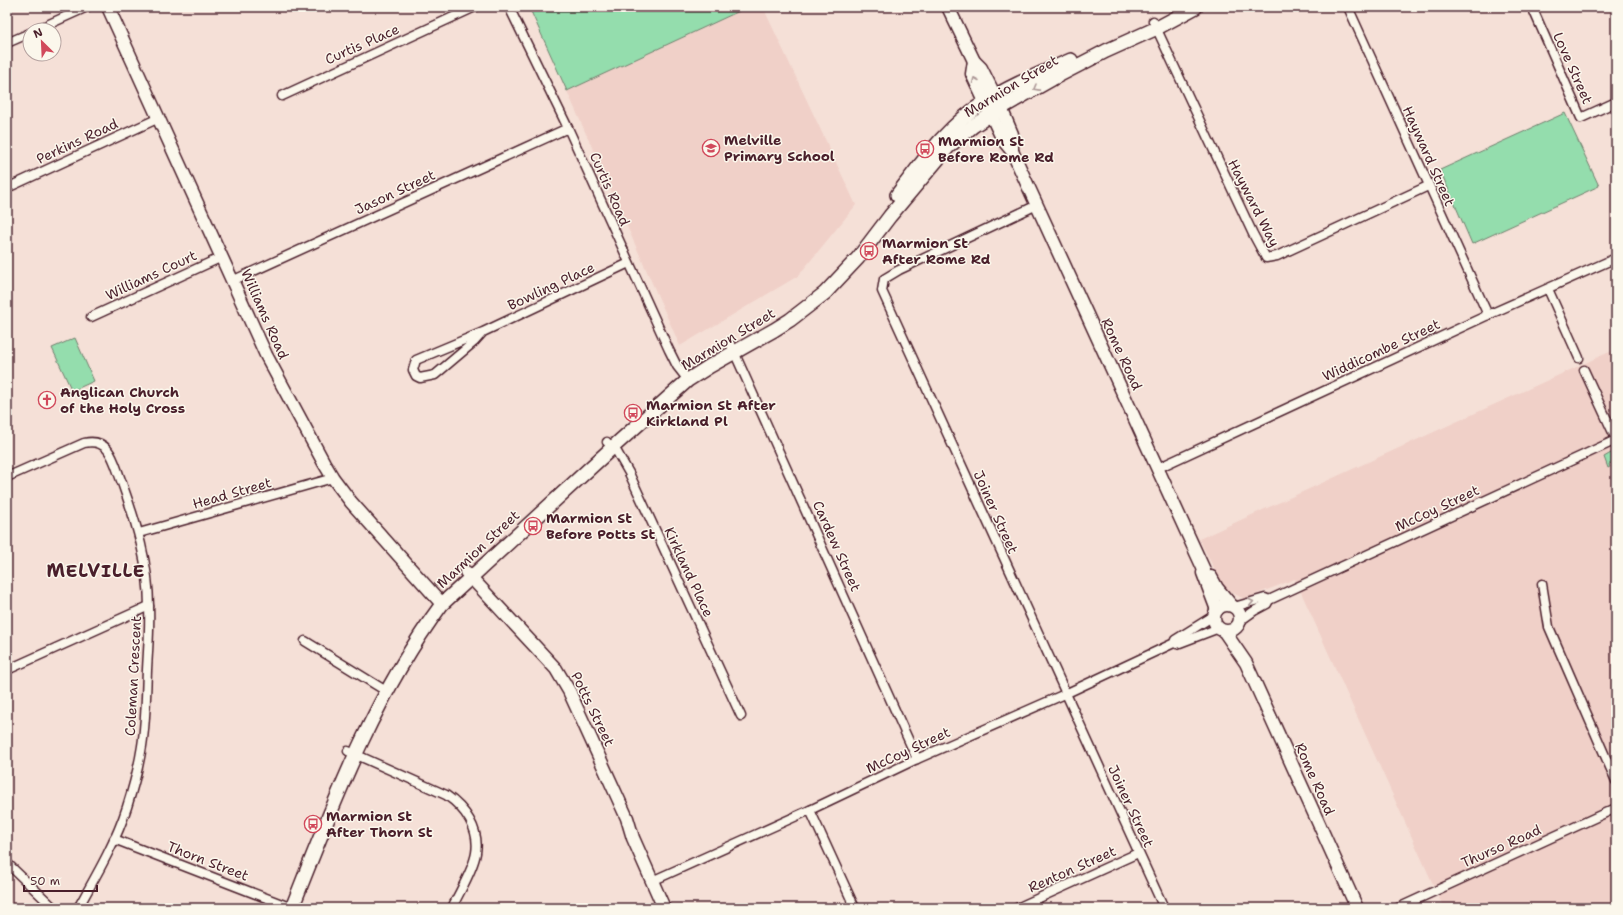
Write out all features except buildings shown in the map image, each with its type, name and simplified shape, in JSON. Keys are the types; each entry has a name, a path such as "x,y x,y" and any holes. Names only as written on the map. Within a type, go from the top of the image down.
{"main road":[{"name":"Marmion Street","path":"1155,25 1181,7"},
{"name":"Marmion Street","path":"288,907 336,796 351,753 405,644 440,601 610,445 686,378 733,348 790,320 824,293 858,258 895,210 948,147 973,126 993,105 1106,51 1155,25 1196,7"}],"street":[{"path":"54,22 87,7"},
{"name":"Williams Road","path":"108,7 275,372 333,478 351,502 440,601"},
{"name":"Curtis Place","path":"282,96 476,7"},
{"name":"Curtis Road","path":"509,7 568,128 668,350 686,378"},
{"name":"Rome Road","path":"948,7 974,61 972,74 993,105 1003,140 1012,151 1204,570 1203,573 1216,612"},
{"name":"Hayward Street","path":"1348,7 1428,186 1488,315"},
{"name":"Love Street","path":"1532,7 1581,118 1616,102"},
{"name":"Hayward Way","path":"1155,25 1253,234 1266,258 1277,256 1428,186"},
{"path":"7,43 22,36"},
{"name":"Perkins Road","path":"7,188 159,118"},
{"name":"Jason Street","path":"234,280 568,128"},
{"name":"Joiner Street","path":"1037,205 899,270 884,279 882,291 1164,908"},
{"name":"Williams Court","path":"91,316 222,257"},
{"name":"Widdicombe Street","path":"1158,468 1488,315 1616,258"},
{"name":"Bowling Place","path":"483,332 474,342 434,375 420,378 416,376 413,370 416,360 483,332 629,263"},
{"path":"1548,289 1579,358"},
{"name":"Cardew Street","path":"733,348 917,759"},
{"path":"1584,370 1616,440"},
{"name":"McCoy Street","path":"1238,624 1254,611 1267,604 1269,600 1616,440"},
{"name":"Coleman Crescent","path":"7,478 84,443 92,441 99,442 107,448 112,458 139,533 146,570 149,606 145,716 142,746 127,808 114,839 78,908"},
{"name":"Kirkland Place","path":"610,445 629,473 741,716"},
{"name":"Head Street","path":"139,533 333,478"},
{"name":"Rome Road","path":"1204,570 1208,571 1217,588 1232,606"},
{"name":"Potts Street","path":"468,574 545,656 562,679 569,691 627,818 633,838 670,908"},
{"path":"1542,584 1549,627 1616,781"},
{"name":"McCoy Street","path":"1232,606 1265,598 1269,600"},
{"path":"1224,605 1232,606 1240,614 1238,624 1231,630 1222,629 1215,621 1216,612 1224,605"},
{"path":"7,670 149,606"},
{"name":"McCoy Street","path":"1174,643 1175,640 1216,612"},
{"name":"Rome Road","path":"1238,624 1246,655 1246,663"},
{"name":"Rome Road","path":"1222,629 1246,663 1357,908"},
{"name":"McCoy Street","path":"655,880 810,810 917,759 1065,694 1174,643 1177,644 1202,633 1222,629"},
{"path":"306,641 383,689"},
{"path":"351,753 446,795 458,804 469,818 475,837 476,853 470,870 452,908"},
{"name":"Thurso Road","path":"1398,908 1616,808"},
{"path":"810,810 855,908"},
{"name":"Thorn Street","path":"114,839 288,907"},
{"name":"Renton Street","path":"1017,908 1138,853"},
{"path":"7,863 54,908"},
{"name":"Potts Street","path":"655,880 664,908"}],"shaded area":[{"name":"Melville Primary School","path":"748,7 763,7 856,205 798,276 680,346 567,91"},
{"path":"1616,349 1616,908 1434,908 1442,904 1295,579 1244,599 1224,588 1199,539"}],"green space":[{"path":"529,7 748,7 567,91"},
{"path":"1565,113 1599,186 1472,244 1440,170"},
{"path":"75,338 94,381 72,391 52,348"},
{"path":"1616,450 1616,461 1609,464 1610,467 1608,468 1604,457"}],"place":[{"name":"Melville Primary School","path":"711,148"},
{"name":"Marmion St Before Rome Rd","path":"925,149"},
{"name":"Marmion St After Rome Rd","path":"869,251"},
{"name":"Anglican Church of the Holy Cross","path":"47,400"},
{"name":"Marmion St After Kirkland Pl","path":"633,413"},
{"name":"Marmion St Before Potts St","path":"533,526"},
{"name":"Marmion St After Thorn St","path":"313,824"}],"district":[{"name":"MELVILLE","path":"96,571"}]}
